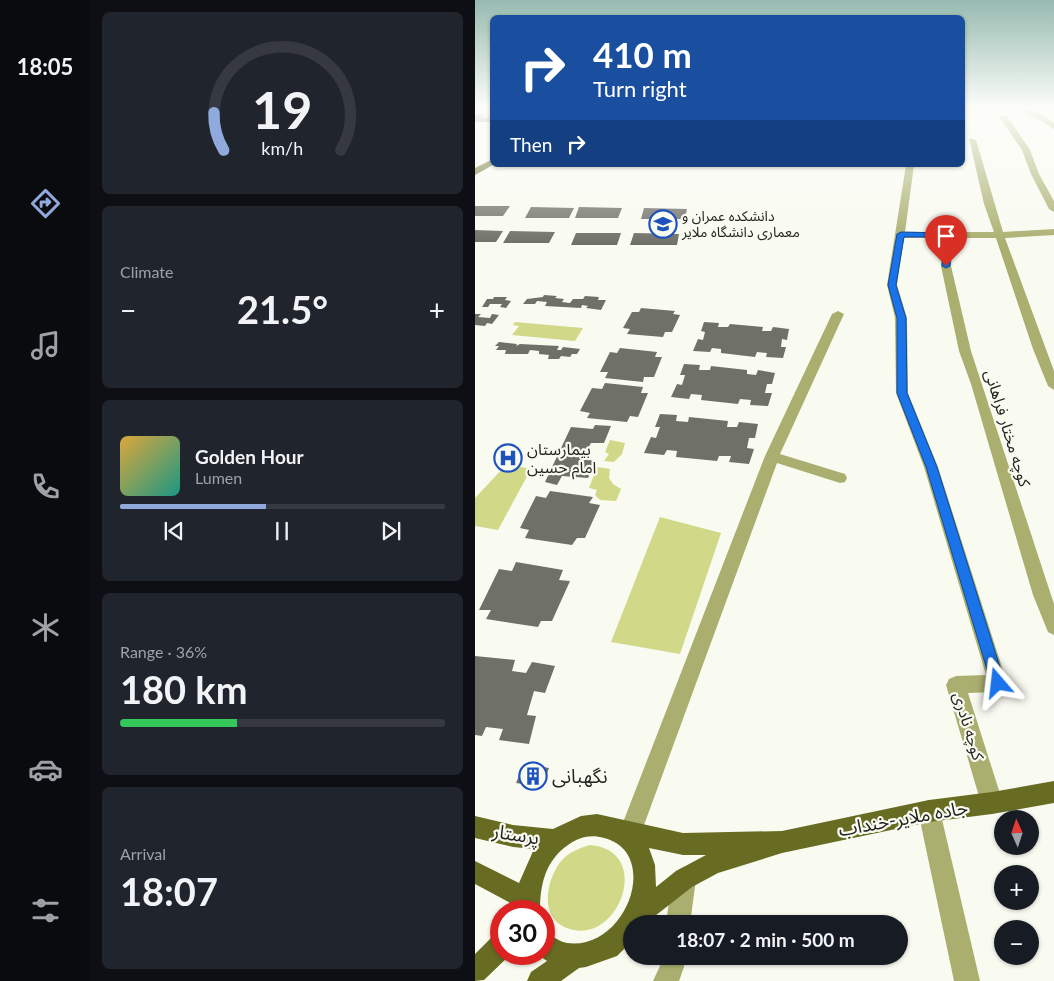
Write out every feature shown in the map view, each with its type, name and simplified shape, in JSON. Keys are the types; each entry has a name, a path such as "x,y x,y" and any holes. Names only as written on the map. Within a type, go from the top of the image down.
{"main road":[{"path":"475,163 490,156"},
{"path":"475,172 490,163"},
{"name":"جاده ملایر-خنداب","path":"782,842 929,811 992,803 1054,792"},
{"path":"528,900 531,877 541,856 556,840 573,830 590,825 628,829 683,844 782,842"},
{"name":"پرستار","path":"475,827 513,836 556,840"},
{"path":"628,829 643,860 646,879 643,898 637,915"},
{"path":"638,915 684,879 713,863 782,842"},
{"path":"475,872 519,900"},
{"path":"555,952 573,957 593,954 610,946 623,934"},
{"path":"475,971 490,957"},
{"path":"540,981 573,957"}],"street":[{"path":"975,153 1000,235 1039,349 1054,386"},
{"path":"1027,153 1035,174 1054,209"},
{"name":"کوچه نادری","path":"910,167 892,285 901,318 902,393 931,467 998,683 957,685 992,803"},
{"path":"901,234 1000,235 1054,232"},
{"name":"کوچه مختار فراهانی","path":"948,235 946,266 965,351 977,384 1039,586 1054,627"},
{"path":"628,829 772,456 839,314"},
{"path":"772,456 840,478"},
{"path":"929,811 967,981"},
{"path":"679,915 684,879"},
{"path":"666,981 672,965"}],"green space":[{"path":"515,322 583,328 575,341 512,335 519,326 513,325"},
{"path":"610,440 625,443 622,454 614,462 604,461 609,454 605,452"},
{"path":"507,464 531,469 498,530 475,526 475,498"},
{"path":"597,467 610,469 609,478 613,484 621,489 616,501 600,500 595,495 597,490 589,488"},
{"path":"660,517 721,533 680,654 611,642"},
{"path":"589,845 609,851 621,862 625,878 622,896 614,912 602,924 586,930 567,928 558,922 555,919 555,900 548,900 553,874 565,857"}],"building":[{"path":"475,206 510,206 503,216 475,216"},
{"path":"531,207 574,208 569,218 525,218"},
{"path":"579,207 622,208 618,218 575,218"},
{"path":"644,208 687,209 685,219 641,219"},
{"path":"475,230 503,231 496,242 475,242"},
{"path":"510,231 555,232 549,243 503,243"},
{"path":"576,233 621,233 617,245 571,245"},
{"path":"634,233 679,234 677,245 630,245"},
{"path":"544,295 557,296 555,298 564,299 562,302 570,303 573,299 583,299 585,296 599,297 598,300 606,300 601,310 586,308 588,306 582,305 581,308 545,306 547,302 537,301 535,304 523,304 527,299 543,297"},
{"path":"494,297 507,297 505,300 511,301 506,308 500,307 502,304 490,304 488,307 482,307 487,299 493,299"},
{"path":"641,308 675,311 673,314 680,315 672,332 665,332 663,337 627,334 630,329 623,328 632,312 639,312"},
{"path":"475,314 481,314 478,317 490,318 492,314 499,315 492,324 487,323 485,326 475,325"},
{"path":"704,322 719,323 718,327 728,327 730,324 763,327 762,331 771,331 773,327 789,329 787,340 782,339 781,347 786,347 783,358 766,357 767,353 757,352 755,357 721,353 721,349 712,348 710,352 693,351 698,339 703,340 705,332 701,331"},
{"path":"499,342 517,344 516,346 520,344 559,346 557,350 561,350 563,347 580,349 577,354 572,354 570,357 561,356 559,359 548,359 549,355 539,354 539,351 530,350 528,354 505,354 506,350 496,350 499,346 495,346"},
{"path":"620,348 657,352 655,357 662,357 654,377 644,377 643,382 605,378 608,372 600,372 610,352 617,353"},
{"path":"684,364 700,365 699,370 710,370 711,366 747,370 747,374 756,375 758,370 775,373 772,384 767,384 765,393 772,393 768,406 750,405 751,400 740,399 738,404 701,400 702,395 691,394 689,399 671,397 677,384 682,385 685,375 680,375"},
{"path":"605,383 643,387 641,393 648,393 638,417 630,416 627,422 587,418 590,413 580,411 592,388 602,389"},
{"path":"660,414 677,415 676,421 688,422 689,417 728,421 727,427 737,427 739,422 758,424 755,438 749,438 747,448 754,449 749,464 729,462 731,456 719,456 717,461 676,457 677,451 667,450 664,455 644,453 651,437 656,438 660,427 655,427"},
{"path":"595,425 611,426 604,443 591,443 582,459 596,461 588,478 562,476 557,485 545,482 571,427 593,429"},
{"path":"550,491 593,497 589,503 600,505 585,538 577,538 572,545 525,538 529,530 520,528 536,496 546,498"},
{"path":"516,562 563,570 559,580 570,581 552,621 541,621 538,627 486,619 491,610 479,610 499,569 512,571"},
{"path":"475,656 515,660 512,671 526,673 532,662 555,666 545,693 534,691 527,715 536,716 529,744 499,740 503,729 486,727 482,736 475,735"},
{"name":"نگهبانی","path":"524,764 549,768 542,787 516,783"}],"place":[{"name":"دانشکده عمران و معماری دانشگاه ملایر","path":"663,224"},
{"name":"بیمارستان امام حسین","path":"508,458"},
{"name":"نگهبانی","path":"533,776"}],"route":[{"path":"946,266 948,235 901,234 892,285 901,318 902,393 931,467 998,683"}]}
